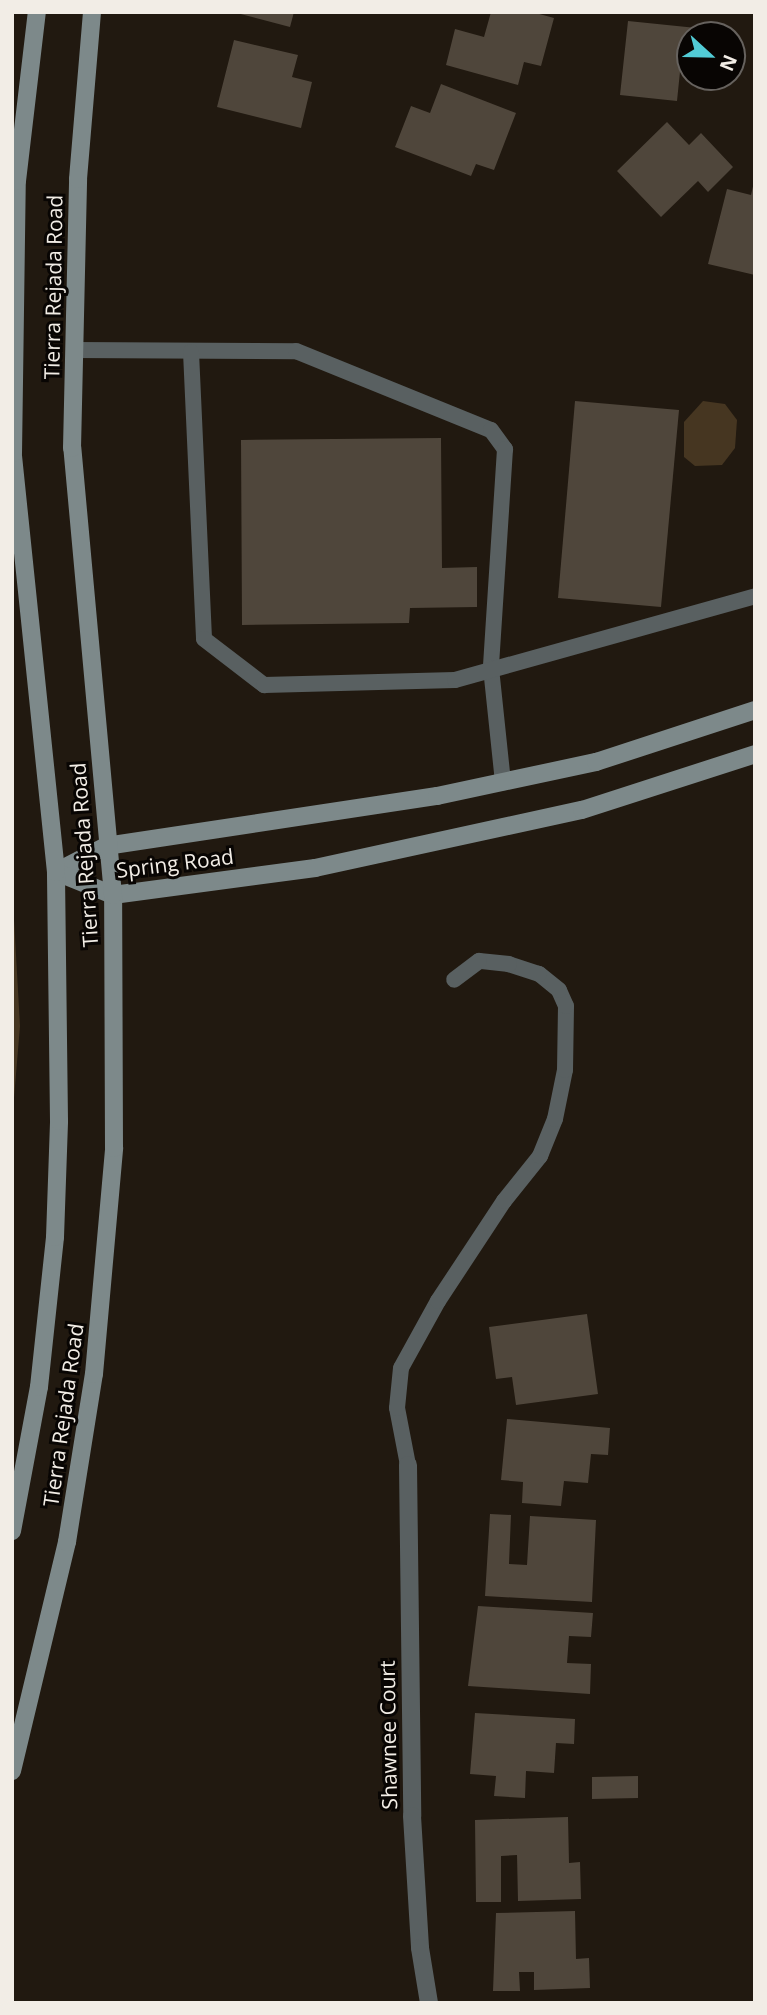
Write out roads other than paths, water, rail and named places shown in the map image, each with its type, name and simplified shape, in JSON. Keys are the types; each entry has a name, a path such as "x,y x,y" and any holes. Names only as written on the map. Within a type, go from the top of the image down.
{"main road":[{"name":"Tierra Rejada Road","path":"12,1531 38,1387 55,1237 60,1006 57,872 13,453 17,181 37,12"},
{"name":"Tierra Rejada Road","path":"12,1771 56,1596 94,1374 114,1148 114,895 106,846 72,447 78,179 92,12"},
{"name":"Spring Road","path":"57,872 106,846 437,796 596,762 755,710"},
{"name":"Spring Road","path":"57,872 114,895 315,868 503,830 582,810 755,754"}],"street":[{"name":"Shawnee Court","path":"408,1465 412,1816 420,1948 429,2003"}],"lane":[{"path":"74,350 296,351 491,430 505,449 491,668 503,782"},
{"path":"191,352 204,639 264,685 455,680 755,596"},
{"path":"408,1465 397,1408 401,1368 446,1289 504,1201 540,1156 555,1119 565,1070 566,1006 559,990 539,974 509,964 479,961 454,980"}]}
